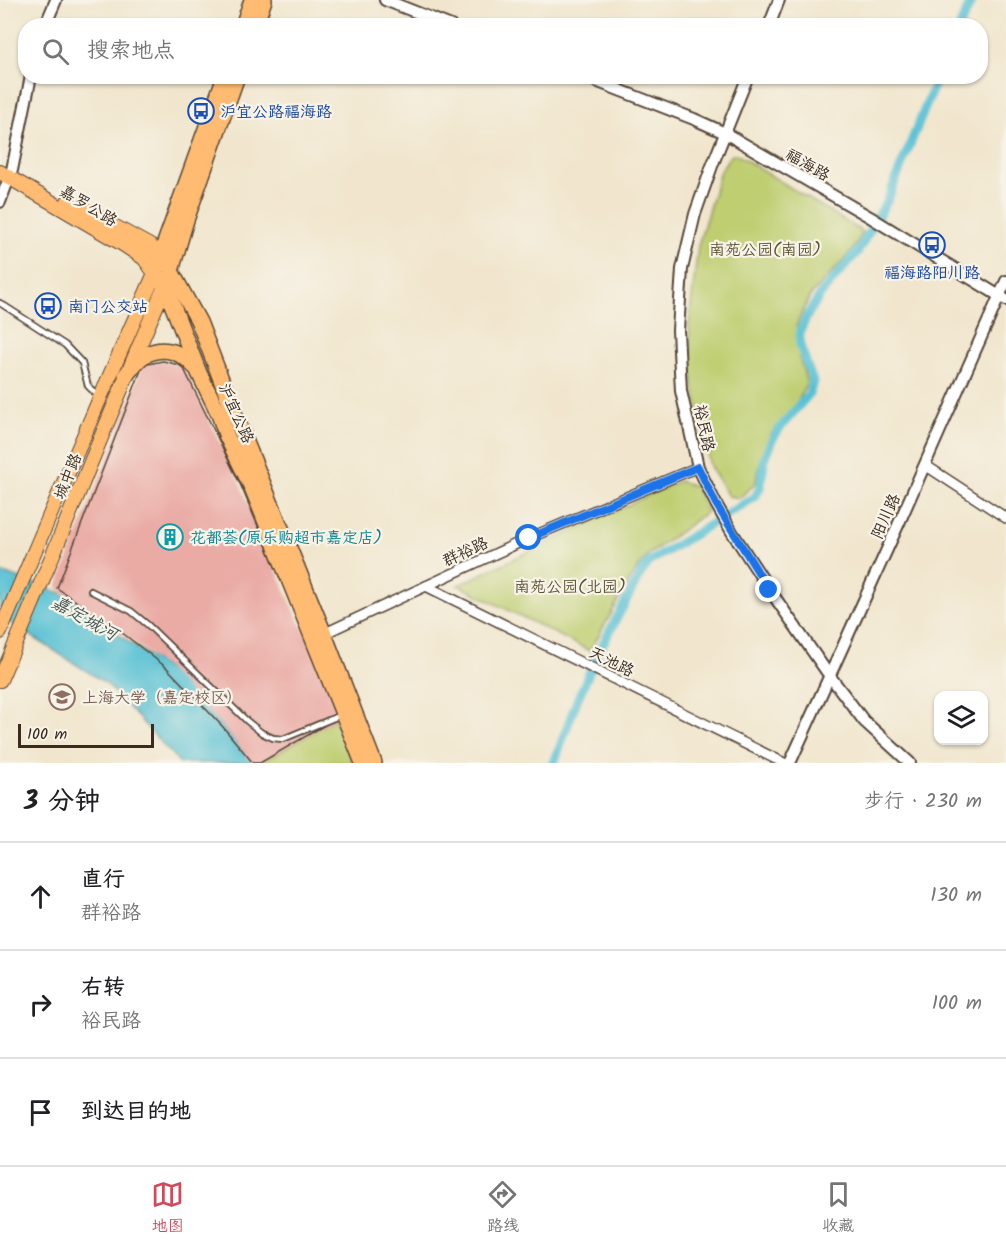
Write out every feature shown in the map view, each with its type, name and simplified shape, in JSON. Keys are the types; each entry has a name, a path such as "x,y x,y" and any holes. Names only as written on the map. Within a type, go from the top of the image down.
{"highway":[{"path":"246,18 252,0"},
{"path":"258,18 264,0"},
{"path":"155,273 222,84"},
{"path":"168,279 186,220 234,84"},
{"name":"沪宜公路","path":"155,273 168,279 199,322 318,636 363,763"},
{"name":"沪宜公路","path":"168,279 199,373 219,414 226,437 253,490 374,763"},
{"path":"126,375 140,359 147,354 159,351 181,354 199,373"}],"main road":[{"path":"6,170 150,246 161,256 168,279"},
{"name":"嘉罗公路","path":"6,170 144,258 155,273"},
{"name":"城中路","path":"1,630 99,398 155,273"},
{"name":"城中路","path":"0,680 168,279"}],"street":[{"path":"48,18 56,0"},
{"path":"385,0 431,18"},
{"path":"772,18 779,0"},
{"path":"0,202 6,170 30,84"},
{"name":"福海路","path":"604,84 725,133 1003,298"},
{"name":"裕民路","path":"745,84 695,213 682,269 678,330 681,391 698,467 732,532 769,590 829,675 864,721 910,763"},
{"name":"阳川路","path":"790,763 1003,298 1006,281"},
{"path":"925,465 1006,518"},
{"name":"群裕路","path":"318,636 529,538 698,467"},
{"name":"天池路","path":"426,586 784,763"}],"lane":[{"path":"0,303 65,345 82,363 88,386 99,398"},
{"path":"91,591 130,611 148,625 262,733 273,738 284,739 344,714"}],"green space":[{"name":"南苑公园(南园)","path":"736,154 863,232 852,251 810,296 797,324 800,359 807,383 798,401 770,435 755,484 739,498 728,496 710,466 693,383 689,324 698,246 720,171 730,156"},
{"name":"南苑公园(北园)","path":"679,481 695,486 707,512 648,555 634,573 590,651 458,585"},
{"path":"335,719 352,763 260,763"}],"water":[{"name":"嘉定城河","path":"0,572 61,593 181,679 254,763 180,763 107,684 0,616"}],"building":[{"name":"花都荟(原乐购超市嘉定店)","path":"163,361 179,365 184,369 241,486 292,606 344,714 260,763 253,763 223,727 167,668 125,635 57,588 143,365"}],"waterway":[{"path":"964,18 972,0"},
{"path":"554,763 577,700 597,655 649,562 755,497 760,488 765,457 771,442 809,394 813,382 800,345 800,331 821,294 858,251 887,201 935,84"}],"place":[{"name":"沪宜公路福海路","path":"201,111"},
{"name":"福海路阳川路","path":"932,245"},
{"name":"南门公交站","path":"48,306"},
{"name":"花都荟(原乐购超市嘉定店)","path":"170,537"},
{"name":"上海大学（嘉定校区）","path":"62,697"}],"route":[{"path":"529,538 698,467 732,532 769,590"}]}
